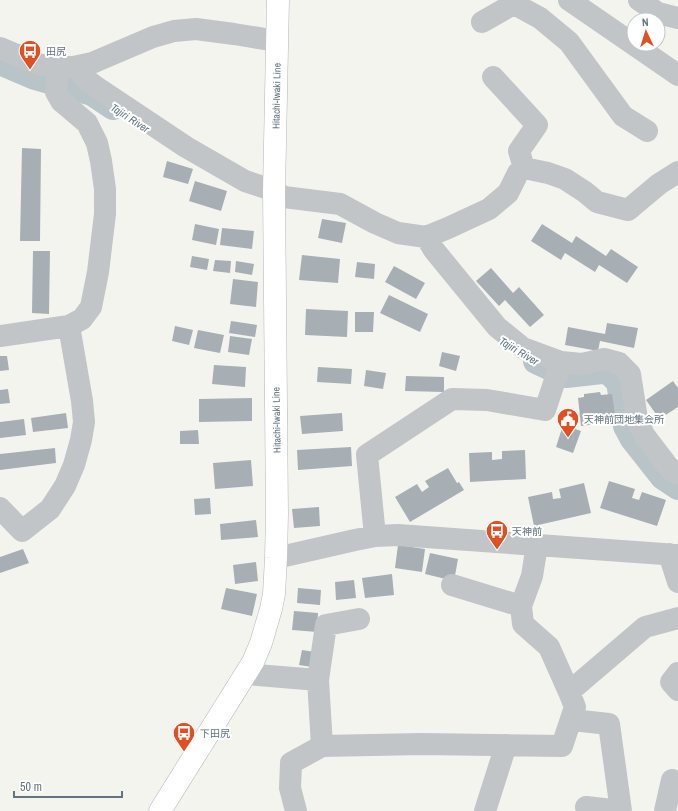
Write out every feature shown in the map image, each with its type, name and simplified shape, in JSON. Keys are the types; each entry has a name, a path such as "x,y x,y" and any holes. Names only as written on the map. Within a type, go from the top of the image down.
{"main road":[{"name":"Hitachi-Iwaki Line","path":"160,811 253,662 267,625 274,594 277,514 274,191 278,0"}],"street":[{"path":"569,0 678,75"},
{"path":"639,0 658,13 677,17"},
{"path":"482,22 510,6 522,3 569,42 623,116 647,131"},
{"path":"0,336 69,326 82,319 91,307 99,265 105,214 105,189 97,143 87,123 61,101 56,92 62,75 153,37 174,31 196,29 276,41"},
{"path":"0,48 62,75 83,77 186,147 245,182 264,187 284,197 340,204 375,223 398,233 426,237 489,208 508,193 518,173 524,168"},
{"path":"493,77 537,124 519,152 524,168"},
{"path":"524,168 559,177 585,192 597,202 628,210 659,184 678,172"},
{"path":"426,237 434,250 497,327 523,348 558,369 604,359 619,363 630,374 637,419 644,435 670,469 678,474"},
{"path":"0,508 22,531 50,509 66,486 81,440 84,422 82,401 69,326"},
{"path":"375,536 367,455 452,399 487,400 545,410 558,369"},
{"path":"276,558 375,536 398,535 674,555 678,582"},
{"path":"296,811 290,788 291,763 322,746 422,744 562,746 572,720 575,707 549,647 523,624 521,606 532,576 537,545"},
{"path":"452,585 521,606"},
{"path":"569,692 645,627 678,618"},
{"path":"322,746 318,680 326,625 359,619"},
{"path":"678,673 671,682 678,690"},
{"path":"246,674 318,680"},
{"path":"572,720 609,724 621,811 586,807"},
{"path":"485,811 506,745"},
{"path":"665,811 672,780"}],"building":[{"path":"22,148 41,149 40,241 20,241"},
{"path":"167,161 193,169 188,184 163,177"},
{"path":"195,181 227,191 221,211 189,201"},
{"path":"322,219 346,223 342,243 318,238"},
{"path":"195,224 219,229 216,245 192,240"},
{"path":"542,224 572,243 576,236 606,256 611,249 638,267 627,283 599,265 595,272 565,253 561,260 531,241"},
{"path":"222,228 254,231 252,249 220,245"},
{"path":"33,251 50,251 49,314 32,313"},
{"path":"302,255 340,259 338,283 299,280"},
{"path":"192,256 209,259 207,270 190,267"},
{"path":"215,260 231,261 230,273 213,271"},
{"path":"236,261 254,264 252,275 235,272"},
{"path":"357,262 375,264 374,279 355,277"},
{"path":"394,266 425,283 416,299 385,282"},
{"path":"491,268 513,293 519,287 544,315 530,327 505,300 499,306 476,281"},
{"path":"233,279 258,282 256,307 230,304"},
{"path":"389,295 428,314 420,332 380,313"},
{"path":"306,309 348,311 347,337 305,335"},
{"path":"355,312 374,312 373,332 355,332"},
{"path":"231,321 257,325 255,337 229,333"},
{"path":"607,323 638,328 634,348 600,341 598,351 565,345 568,327 605,334"},
{"path":"175,326 193,330 189,345 172,341"},
{"path":"198,330 224,335 220,353 194,348"},
{"path":"230,336 252,339 249,355 228,352"},
{"path":"442,352 460,356 456,371 439,366"},
{"path":"0,356 7,356 9,370 0,371"},
{"path":"214,365 246,367 245,387 212,384"},
{"path":"318,367 352,369 351,384 317,382"},
{"path":"366,370 386,373 383,389 364,386"},
{"path":"406,376 444,377 444,392 405,391"},
{"path":"673,381 678,388 678,407 664,416 663,413 658,417 646,400"},
{"path":"8,389 10,403 0,404 0,390"},
{"path":"600,392 601,395 612,394 616,421 581,426 578,398 584,397 584,394"},
{"path":"252,398 252,421 199,422 199,399"},
{"path":"66,413 68,428 33,432 31,418"},
{"path":"342,413 343,431 302,434 300,416"},
{"path":"24,419 26,435 0,438 0,422"},
{"name":"天神前団地集会所","path":"563,425 581,431 573,453 556,447"},
{"path":"198,430 199,444 180,444 180,431"},
{"path":"351,447 352,466 298,470 297,450"},
{"path":"55,448 56,463 0,470 0,454"},
{"path":"525,450 526,479 470,482 469,453 492,452 492,460 502,459 502,451"},
{"path":"251,460 253,486 215,489 213,463"},
{"path":"448,468 457,483 459,482 464,490 410,522 395,497 417,484 422,492 429,487 425,481"},
{"path":"609,481 635,489 632,498 639,500 642,492 666,500 657,526 600,508"},
{"path":"584,483 591,513 534,526 528,497 552,492 553,499 561,498 559,489"},
{"path":"210,498 211,514 195,515 194,499"},
{"path":"319,507 320,526 294,528 292,509"},
{"path":"256,520 258,537 221,540 220,524"},
{"path":"398,545 425,549 422,572 395,568"},
{"path":"23,549 29,563 0,573 0,557"},
{"path":"430,553 458,559 454,581 425,574"},
{"path":"256,562 258,581 235,584 233,565"},
{"path":"392,574 394,595 365,598 362,578"},
{"path":"354,580 356,598 336,600 335,582"},
{"path":"226,588 257,594 252,616 221,609"},
{"path":"298,588 321,590 320,605 297,603"},
{"path":"294,611 318,613 317,632 292,630"},
{"path":"302,650 315,652 312,667 299,665"}],"waterway":[{"name":"Tajiri River","path":"0,62 35,77 92,93 113,107"},
{"name":"Tajiri River","path":"536,361 566,375 602,371 609,372 619,382 626,426 633,439 663,477 678,487"}],"place":[{"name":"田尻","path":"30,70"},
{"name":"天神前団地集会所","path":"568,438"},
{"name":"天神前","path":"497,550"},
{"name":"下田尻","path":"184,752"}]}
